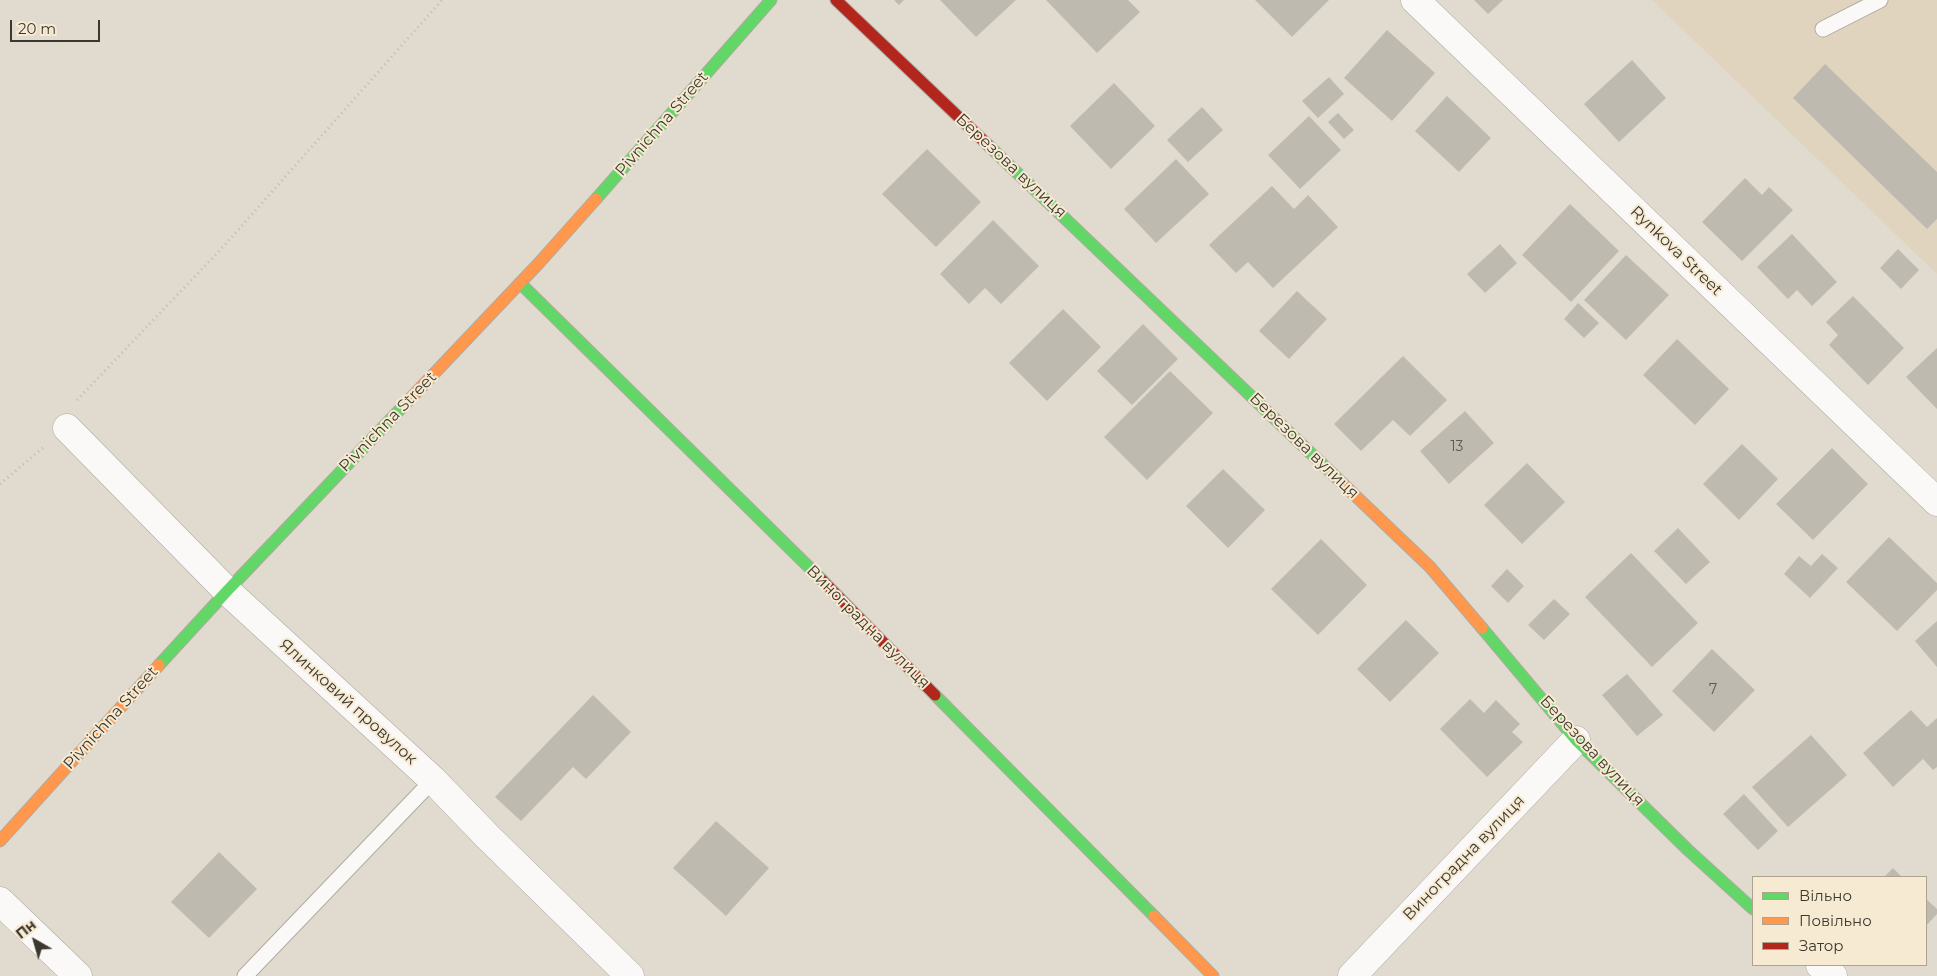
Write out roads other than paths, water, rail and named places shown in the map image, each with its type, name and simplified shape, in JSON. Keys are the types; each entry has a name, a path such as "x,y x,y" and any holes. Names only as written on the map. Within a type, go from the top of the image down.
{"street":[{"name":"Pivnichna Street","path":"0,841 227,591 520,283 771,0"},
{"name":"Березова вулиця","path":"836,0 1430,567 1576,740 1688,850 1752,908"},
{"name":"Rynkova Street","path":"1415,0 1937,502"},
{"name":"Виноградна вулиця","path":"520,283 853,611 1213,976"},
{"name":"Ялинковий провулок","path":"67,428 227,591 433,780 487,836 630,976"},
{"name":"Виноградна вулиця","path":"1352,976 1576,740"},
{"path":"0,901 78,976"},
{"path":"1821,966 1833,976"}],"lane":[{"path":"1823,29 1880,0"},
{"path":"245,976 433,780"}]}
